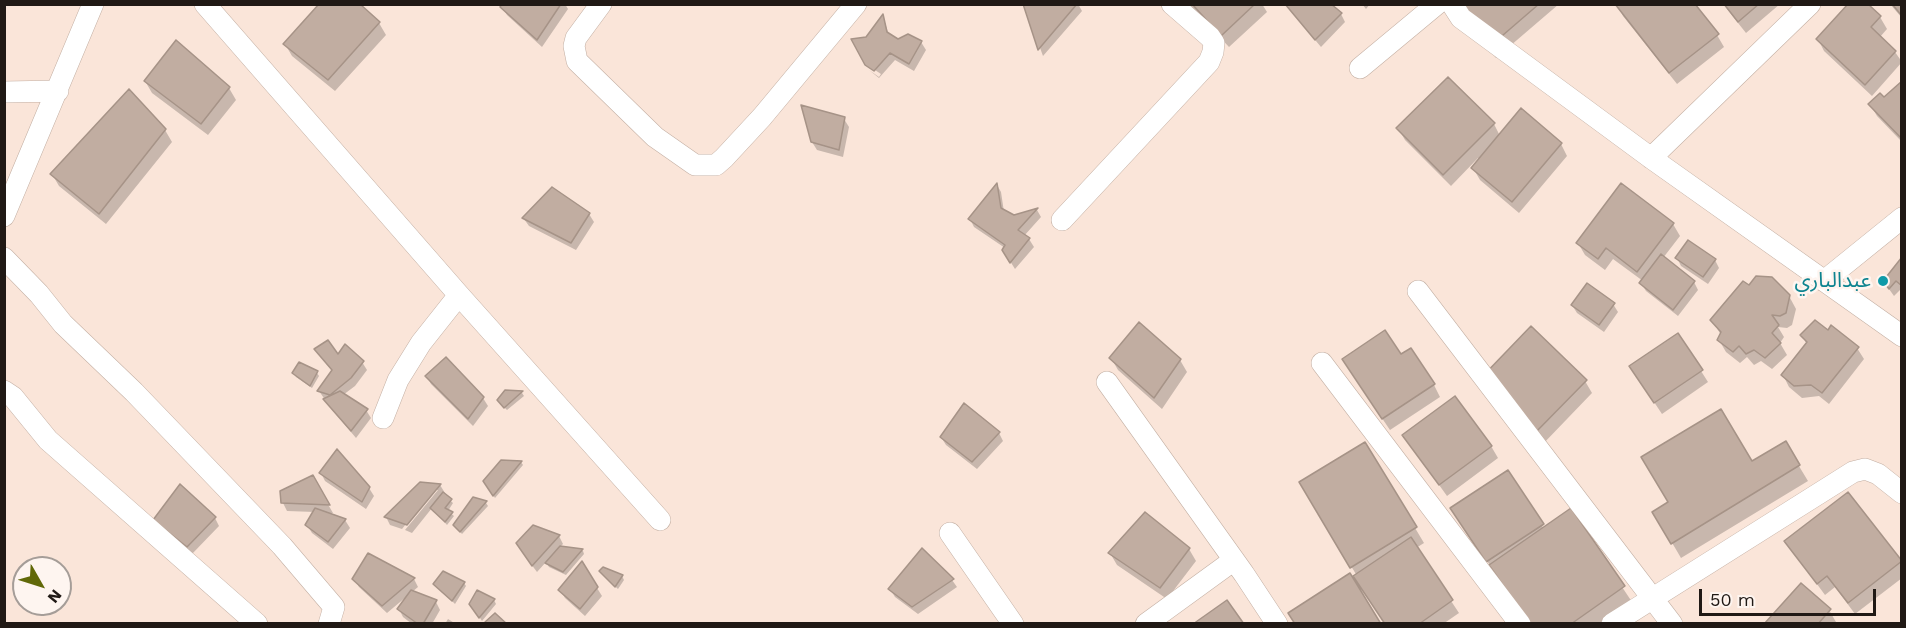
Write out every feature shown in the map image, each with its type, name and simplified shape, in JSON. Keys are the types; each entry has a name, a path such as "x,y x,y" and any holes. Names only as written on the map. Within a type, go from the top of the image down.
{"street":[{"path":"4,216 93,4"},
{"path":"205,4 459,295 660,520"},
{"path":"601,4 576,38 574,46 577,61 655,136 696,165 716,165 762,117 856,4"},
{"path":"1062,220 1209,62 1214,52 1214,43 1172,4"},
{"path":"1360,68 1437,4"},
{"path":"1452,4 1461,18 1651,158 1902,336"},
{"path":"1651,158 1809,4"},
{"path":"4,92 58,92"},
{"path":"1824,281 1902,218"},
{"path":"4,258 39,294 63,324 134,392 282,546 334,607 328,624"},
{"path":"1418,291 1672,624"},
{"path":"383,418 398,380 422,343 459,295"},
{"path":"1322,363 1520,624"},
{"path":"1107,382 1277,624"},
{"path":"4,392 13,397 48,440 257,624"},
{"path":"1612,624 1853,472 1865,469 1878,474 1902,493"},
{"path":"950,533 1013,624"},
{"path":"1146,624 1234,560"}],"building":[{"path":"319,4 360,4 380,22 328,80 283,44"},
{"path":"502,4 561,4 537,40 500,7"},
{"path":"1023,4 1077,4 1038,50"},
{"path":"1192,4 1255,4 1221,36"},
{"path":"1285,4 1331,4 1342,13 1315,40"},
{"path":"1459,4 1539,4 1488,48"},
{"path":"1615,4 1695,4 1719,34 1669,73"},
{"path":"1724,4 1759,4 1738,22"},
{"path":"1848,4 1868,4 1881,16 1871,27 1896,51 1865,85 1816,39"},
{"path":"1892,4 1902,4 1902,16"},
{"path":"883,14 887,32 898,39 908,34 922,41 909,64 890,53 874,71 865,65 851,39 866,37"},
{"path":"176,40 230,87 201,124 144,81"},
{"path":"1448,77 1495,123 1443,175 1396,128"},
{"path":"1902,81 1902,139 1868,104 1880,93 1884,97"},
{"path":"129,89 166,129 99,214 50,174"},
{"path":"801,105 845,117 839,150 811,142"},
{"path":"1521,108 1562,143 1512,202 1471,168"},
{"path":"997,183 1001,208 1014,215 1038,208 1018,230 1030,238 1010,263 1002,250 1005,245 968,219"},
{"path":"1621,183 1674,223 1637,272 1606,248 1598,259 1576,243"},
{"path":"552,187 590,213 571,243 522,218"},
{"path":"1688,240 1716,259 1703,277 1675,258"},
{"path":"1661,254 1695,281 1673,310 1639,283"},
{"path":"1902,257 1902,286 1896,281 1889,289 1883,281"},
{"path":"1756,276 1772,277 1790,295 1786,313 1780,316 1772,315 1779,325 1772,333 1781,343 1765,358 1754,350 1746,354 1739,346 1733,352 1717,340 1721,332 1710,320 1743,281 1749,285"},
{"path":"1587,283 1615,303 1599,325 1571,305"},
{"path":"1815,320 1828,330 1831,325 1859,347 1822,393 1811,385 1794,386 1781,375 1807,342 1800,335"},
{"path":"1139,322 1181,359 1154,398 1109,358"},
{"path":"1531,326 1587,380 1534,434 1479,380"},
{"path":"1385,330 1401,354 1411,348 1435,384 1382,419 1342,359"},
{"path":"1678,333 1703,370 1654,403 1629,366"},
{"path":"328,340 338,354 345,344 364,361 351,378 330,395 317,391 332,370 314,349"},
{"path":"446,357 484,397 468,419 425,376"},
{"path":"299,362 318,371 310,386 292,373"},
{"path":"505,390 523,391 504,408 497,400"},
{"path":"340,391 368,409 351,431 323,399"},
{"path":"1455,396 1492,446 1439,485 1402,435"},
{"path":"964,403 1000,432 972,462 940,437"},
{"path":"1721,409 1752,461 1786,441 1800,465 1671,544 1652,512 1668,502 1641,457"},
{"path":"1365,442 1417,527 1350,568 1299,482"},
{"path":"337,449 370,487 362,502 319,473"},
{"path":"501,460 522,461 493,496 483,481"},
{"path":"1508,470 1544,524 1486,562 1450,508"},
{"path":"313,475 330,505 281,503 280,491"},
{"path":"420,482 441,484 407,525 384,517"},
{"path":"180,484 216,517 187,547 153,520"},
{"path":"443,492 452,499 445,508 453,512 445,522 430,508"},
{"path":"1848,492 1902,561 1848,603 1827,576 1817,584 1784,541"},
{"path":"473,497 487,501 460,532 453,525"},
{"path":"315,508 346,519 328,542 305,525"},
{"path":"1571,508 1625,586 1571,624 1530,624 1489,565"},
{"path":"1145,512 1190,548 1160,588 1108,553"},
{"path":"533,525 560,535 532,566 516,543"},
{"path":"1411,537 1453,600 1419,624 1385,624 1353,576"},
{"path":"560,546 583,549 563,572 545,563"},
{"path":"922,548 954,579 912,607 888,589"},
{"path":"368,553 415,578 382,606 352,579"},
{"path":"582,561 598,587 580,609 558,590"},
{"path":"603,567 623,575 615,587 599,571"},
{"path":"443,571 465,582 452,601 433,584"},
{"path":"1350,573 1381,624 1295,624 1288,613"},
{"path":"1801,583 1831,609 1818,624 1764,624"},
{"path":"411,590 437,600 423,624 418,624 397,609"},
{"path":"477,590 495,599 479,618 469,604"},
{"path":"1227,600 1244,624 1193,624"},
{"path":"495,613 507,624 486,624 485,622"}],"place":[{"name":"عبدالباري","path":"1883,281"}]}
